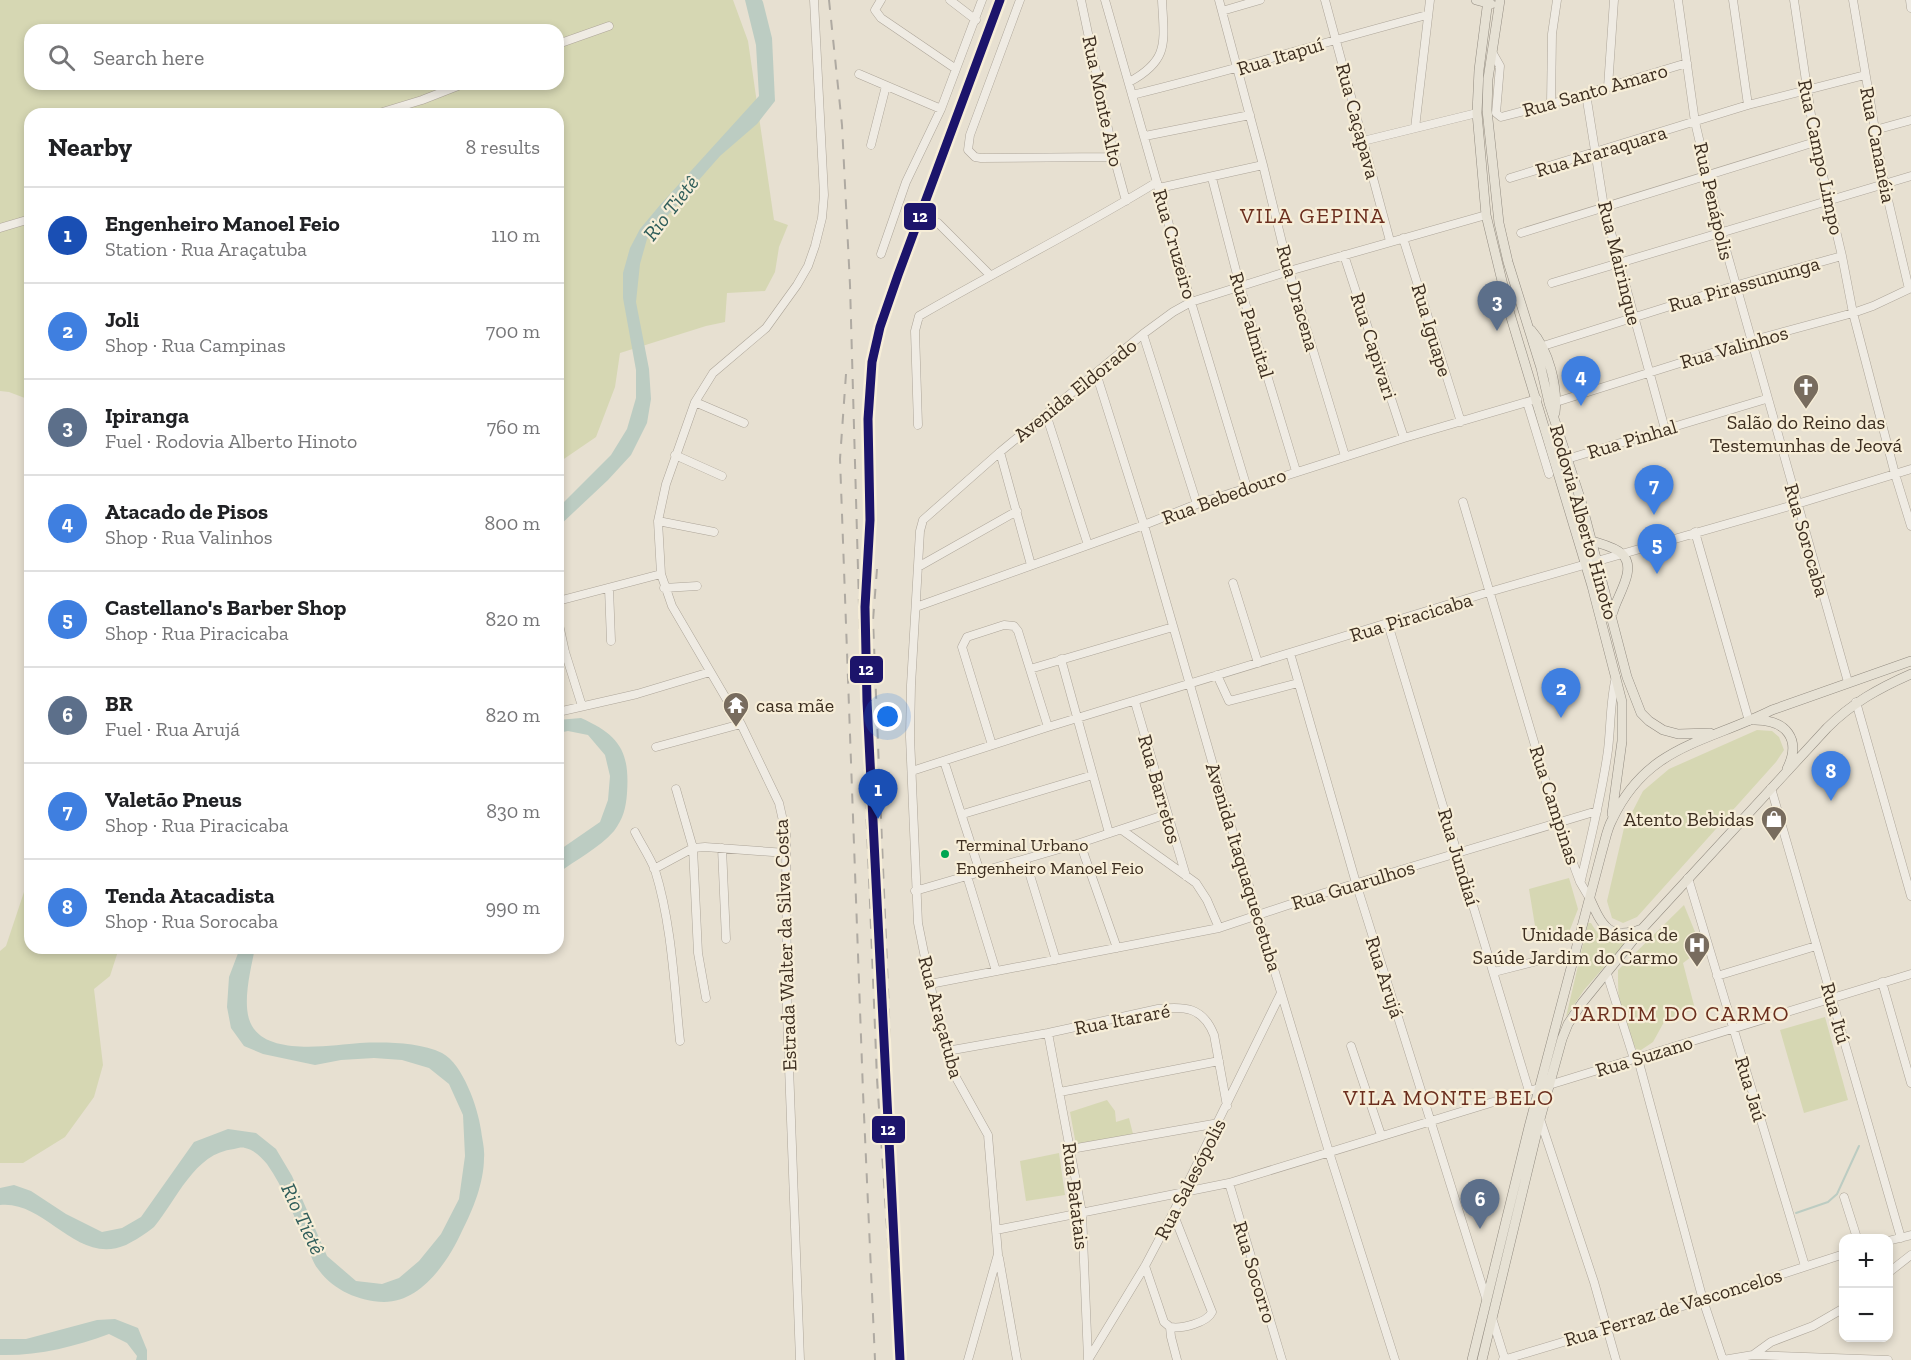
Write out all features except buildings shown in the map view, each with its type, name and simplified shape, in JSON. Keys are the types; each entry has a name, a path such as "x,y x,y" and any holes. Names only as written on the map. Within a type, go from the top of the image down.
{"main road":[{"path":"1476,0 1500,2"},
{"name":"Rodovia Alberto Hinoto","path":"1487,2 1479,70 1477,113 1486,215 1532,401 1586,565 1616,675 1624,723 1611,821"},
{"name":"Rodovia Alberto Hinoto","path":"1500,2 1492,52 1487,110 1495,193 1508,261 1592,540 1627,677 1641,713 1663,730 1678,734 1718,732"},
{"path":"1527,327 1543,346 1556,402 1554,418"},
{"path":"1592,540 1623,555 1627,566 1626,578 1615,601 1612,615"},
{"path":"1472,1360 1486,1298 1544,1086 1574,956 1611,821 1633,784 1653,765 1718,732 1848,682 1911,661"},
{"path":"1482,1360 1540,1119 1544,1086 1568,1024 1582,1003 1642,929 1827,728 1856,702 1870,693 1911,674"},
{"path":"1750,720 1770,721 1784,727 1789,734 1792,750 1784,775"},
{"path":"1590,899 1605,928 1623,933 1642,929"}],"street":[{"name":"Estrada Walter da Silva Costa","path":"800,1360 788,1035 786,834 779,803 741,724 672,606 664,588 658,521 666,483 695,402 712,373 766,328 797,285 808,266 815,246 822,218 824,195 814,0"},
{"path":"950,0 976,20"},
{"path":"881,254 906,182 941,109 982,0"},
{"path":"1020,0 970,135 968,146 971,154 981,158 1114,157"},
{"name":"Rua Monte Alto","path":"1082,0 1114,157 1126,201"},
{"name":"Rua Cruzeiro","path":"1105,0 1191,302 1247,488"},
{"path":"1129,82 1153,66 1160,55 1164,37 1162,0"},
{"name":"Rua Dracena","path":"1219,0 1289,271 1345,456"},
{"path":"1222,11 1260,0"},
{"name":"Rua Caçapava","path":"1326,0 1390,242"},
{"path":"1415,128 1430,0"},
{"path":"1551,104 1552,34 1557,0"},
{"path":"1608,87 1614,0"},
{"name":"Rua Penápolis","path":"1678,0 1695,122 1734,286 1766,399"},
{"path":"1734,0 1748,105"},
{"name":"Rua Campo Limpo","path":"1794,0 1815,142 1853,313 1911,526"},
{"name":"Rua Cananéia","path":"1853,0 1884,183 1910,288"},
{"path":"1910,0 1911,8"},
{"path":"878,3 876,12 881,18 956,69"},
{"name":"Rua Itapuí","path":"1132,95 1238,69 1336,39 1427,15"},
{"path":"564,43 609,26"},
{"name":"Rua Santo Amaro","path":"1492,52 1500,66 1496,106 1498,116 1551,104 1687,63"},
{"path":"860,74 941,109"},
{"name":"Rua Araraquara","path":"1510,178 1748,105 1865,75"},
{"path":"871,145 886,86"},
{"path":"396,108 448,90"},
{"name":"Rua Mairinque","path":"1586,94 1604,207 1665,429"},
{"path":"1363,141 1477,113"},
{"path":"1145,136 1250,116"},
{"path":"1875,130 1911,120"},
{"path":"1521,233 1815,142"},
{"path":"918,425 915,331 919,316 990,275 1158,185 1212,178 1263,165"},
{"path":"1552,283 1911,176"},
{"name":"Rua Palmital","path":"1212,178 1240,286 1296,471"},
{"name":"Avenida Eldorado","path":"912,771 910,716 920,531 923,520 1000,452 1143,334 1191,302 1289,271 1486,215"},
{"path":"0,228 24,221"},
{"path":"938,223 990,275"},
{"name":"Rua Iguape","path":"1403,238 1461,422"},
{"name":"Rua Capivari","path":"1344,255 1404,438"},
{"name":"Rua Pirassununga","path":"1543,346 1734,286 1842,256"},
{"name":"Rua Valinhos","path":"1556,402 1750,341 1853,313 1874,306 1910,288"},
{"path":"1143,334 1197,504"},
{"name":"Avenida Itaquaquecetuba","path":"1096,373 1144,525 1329,1152 1395,1360"},
{"name":"Rua Pinhal","path":"1567,459 1766,399"},
{"name":"Rua Sorocaba","path":"1766,399 1848,682"},
{"path":"1532,401 1549,474"},
{"name":"Rua Bebedouro","path":"916,607 1197,504 1296,471 1532,401"},
{"path":"695,402 744,423"},
{"path":"1046,414 1088,544"},
{"path":"1000,452 1031,565"},
{"path":"675,455 722,477"},
{"name":"Rua Piracicaba","path":"912,771 1489,592 1911,470"},
{"name":"Rua Campinas","path":"1463,502 1558,823 1580,882 1590,899"},
{"path":"918,567 1017,511"},
{"path":"658,521 714,532"},
{"path":"1695,532 1750,720"},
{"path":"564,599 661,574"},
{"path":"1233,583 1258,663"},
{"path":"664,588 697,586"},
{"path":"609,588 611,641"},
{"name":"Rua Jundiaí","path":"1388,624 1529,1091"},
{"path":"992,745 963,653 963,642 967,637 1004,625 1014,626 1018,631 1048,727"},
{"path":"1030,669 1173,627"},
{"name":"Rua Arujá","path":"1290,653 1356,884 1486,1298"},
{"path":"1061,659 1109,833"},
{"path":"564,661 582,706"},
{"path":"564,710 637,694 710,672"},
{"path":"1217,675 1229,701 1298,683"},
{"name":"Rodovia Alberto Hinoto","path":"1580,882 1597,811 1608,749 1611,697 1616,675"},
{"name":"Rua Barretos","path":"1135,702 1186,876"},
{"path":"1856,702 1911,896"},
{"path":"656,747 741,724"},
{"path":"944,760 980,872"},
{"name":"Rua Araçatuba","path":"912,771 915,891 918,923 930,984 958,1085 988,1135 998,1254 969,1360"},
{"path":"963,814 1093,775"},
{"name":"Rua Itú","path":"1771,788 1901,1238"},
{"path":"676,789 693,848 698,953 706,998"},
{"name":"Rua Guarulhos","path":"930,984 1219,928 1597,811"},
{"path":"915,891 1080,843 1167,814"},
{"path":"1122,830 1196,883 1219,928"},
{"path":"635,832 654,869 670,942 680,1041"},
{"path":"1080,843 1117,948"},
{"path":"654,869 693,848 786,853"},
{"path":"722,848 726,939"},
{"path":"1024,859 1056,960"},
{"path":"967,876 996,971"},
{"name":"Rua Jaú","path":"1688,878 1805,1266"},
{"path":"1717,976 1816,946"},
{"path":"1494,972 1545,959 1574,956"},
{"path":"1607,974 1636,1059 1703,1300 1723,1360 1753,1355 1888,1360"},
{"name":"Rua Suzano","path":"996,1230 1229,1183 1911,974"},
{"path":"1882,982 1911,1083"},
{"name":"Rua Salesópolis","path":"1088,1360 1145,1266 1173,1213 1281,993"},
{"name":"Rua Itararé","path":"947,1051 1047,1033 1158,1009 1174,1007 1191,1009 1202,1015 1210,1025 1227,1106"},
{"name":"Rua Batatais","path":"1047,1033 1082,1213 1088,1360"},
{"path":"1351,1046 1381,1135"},
{"path":"1060,1092 1219,1061"},
{"path":"1540,1119 1617,1360"},
{"path":"1071,1149 1219,1123"},
{"name":"Rua Socorro","path":"1229,1183 1282,1360"},
{"path":"1844,1197 1855,1234"},
{"path":"1170,1328 1178,1328 1207,1319 1211,1315 1209,1302 1173,1213"},
{"path":"1893,1240 1911,1235"},
{"path":"998,1254 1017,1360"},
{"path":"1893,1269 1911,1255"},
{"name":"Rua Ferraz de Vasconcelos","path":"1504,1360 1703,1300 1839,1256"},
{"path":"1145,1266 1164,1322 1170,1328 1177,1360"},
{"path":"1753,1355 1771,1342 1812,1326 1839,1311"},
{"path":"1492,1317 1504,1360"}],"green space":[{"path":"0,0 733,0 748,41 774,220 788,225 779,247 775,272 765,291 727,293 725,322 620,353 615,387 596,437 564,459 564,108 24,108 24,398 0,391"},
{"path":"1757,730 1772,731 1779,737 1784,750 1776,762 1637,917 1623,923 1612,918 1607,901 1624,828 1643,791 1669,769"},
{"path":"1569,878 1578,909 1566,940 1543,936 1536,932 1529,889"},
{"path":"24,892 24,954 117,954 110,976 94,989 103,1065 94,1097 65,1137 23,1163 0,1163 0,951 6,946"},
{"path":"1684,905 1702,949 1683,963 1695,1009 1664,1022 1653,1042 1638,1052 1623,1022 1618,993 1618,970"},
{"path":"1588,923 1591,923 1598,934 1605,939 1626,942 1584,990 1566,1017"},
{"path":"1825,1017 1848,1100 1804,1113 1780,1030"},
{"path":"1107,1100 1115,1111 1116,1122 1129,1118 1133,1134 1076,1145 1070,1112"},
{"path":"1059,1153 1065,1195 1026,1201 1020,1161"}],"water":[{"name":"Rio Tietê","path":"745,0 762,0 763,2 772,38 775,101 757,124 720,156 647,239 640,264 636,302 649,369 651,399 647,423 631,455 564,521 564,502 611,455 627,429 636,398 636,370 623,298 623,273 630,248 640,229 660,205 759,96 756,45"},
{"path":"581,718 594,724 613,738 624,755 627,793 624,813 614,831 564,869 564,847 600,822 608,800 610,776 605,755 588,735 564,732 564,719"},
{"name":"Rio Tietê","path":"238,954 254,954 248,984 247,1011 256,1031 267,1039 281,1044 315,1047 380,1043 423,1047 442,1053 450,1059 463,1076 473,1099 484,1148 484,1167 480,1186 470,1214 449,1255 432,1278 410,1295 397,1300 374,1301 356,1297 331,1283 314,1263 273,1173 260,1157 244,1148 220,1152 197,1168 154,1227 126,1245 108,1249 92,1247 76,1240 32,1212 17,1206 0,1205 0,1188 14,1185 31,1191 66,1214 102,1232 122,1228 141,1217 194,1142 228,1129 256,1133 276,1149 292,1176 327,1256 356,1281 382,1284 399,1278 419,1261 441,1234 459,1199 465,1156 463,1115 449,1084 429,1068 402,1060 374,1058 341,1060 315,1065 263,1054 244,1046 231,1028 227,1007 229,977"},
{"path":"115,1319 138,1328 147,1350 147,1360 136,1360 137,1356 127,1343 109,1334 55,1350 0,1355 0,1339 26,1339 97,1320"}],"waterway":[{"path":"1796,1213 1828,1202 1837,1194 1859,1146"}],"railway":[{"path":"829,0 842,125 850,285 861,676 877,1079 896,1360"},
{"path":"846,374 840,459 875,1360"},
{"path":"877,569 873,620 894,1197"}],"transit line":[{"name":"12","path":"900,1360 867,701 865,607 870,520 868,419 872,362 880,327 898,275 1000,0"}],"place":[{"name":"Ipiranga","path":"1497,331"},
{"name":"Atacado de Pisos","path":"1581,406"},
{"name":"Salão do Reino das Testemunhas de Jeová","path":"1806,410"},
{"name":"Valetão Pneus","path":"1654,515"},
{"name":"Castellano's Barber Shop","path":"1657,574"},
{"name":"Joli","path":"1561,718"},
{"name":"casa mãe","path":"736,728"},
{"name":"Tenda Atacadista","path":"1831,801"},
{"name":"Engenheiro Manoel Feio","path":"878,819"},
{"name":"Atento Bebidas","path":"1774,842"},
{"name":"Terminal Urbano Engenheiro Manoel Feio","path":"945,854"},
{"name":"Unidade Básica de Saúde Jardim do Carmo","path":"1697,968"},
{"name":"BR","path":"1480,1229"}],"district":[{"name":"VILA GEPINA","path":"1313,215"},
{"name":"JARDIM DO CARMO","path":"1680,1013"},
{"name":"VILA MONTE BELO","path":"1449,1097"}]}
